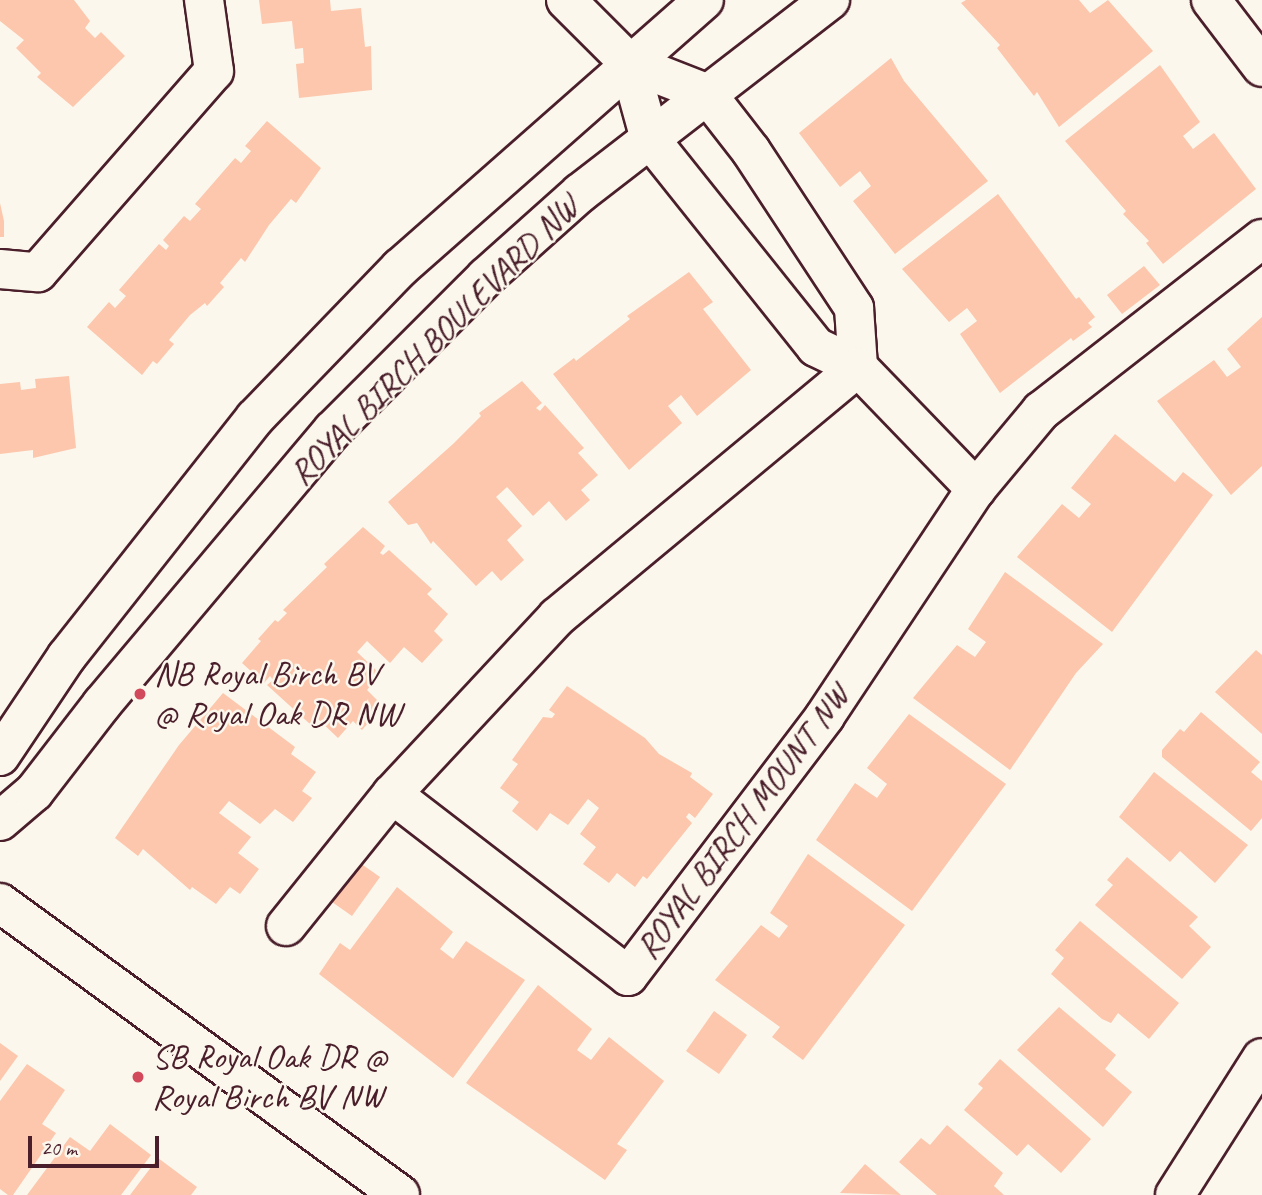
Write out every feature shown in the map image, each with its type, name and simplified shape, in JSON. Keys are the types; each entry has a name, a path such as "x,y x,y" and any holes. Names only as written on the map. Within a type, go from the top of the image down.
{"street":[{"path":"0,269 38,272 214,71 204,0"},
{"path":"566,0 629,63 706,93 751,151 854,308 858,367"},
{"name":"ROYAL BIRCH BOULEVARD NW","path":"0,756 67,656 255,418 400,268 629,63 704,0"},
{"name":"ROYAL BIRCH BOULEVARD NW","path":"0,821 34,792 102,704 333,430 486,277 580,193 706,93 830,0"},
{"path":"1211,0 1262,67"},
{"path":"629,63 650,139 816,347 858,367 976,489"},
{"name":"ROYAL BIRCH MOUNT NW","path":"392,794 628,976 825,716 976,489 1041,411 1262,239"},
{"path":"286,926 392,794 556,617 858,367"},
{"path":"0,903 400,1195"},
{"path":"1175,1195 1262,1058"}],"building":[{"path":"0,0 74,0 90,21 85,28 95,38 101,32 125,56 73,107 37,77 41,73 16,48 24,40 0,21"},
{"path":"259,0 330,0 331,11 361,8 365,47 371,46 372,90 299,98 296,64 304,63 303,48 295,49 292,21 262,24"},
{"path":"966,0 1079,0 1090,13 1108,0 1153,51 1059,127 1037,92 1034,96 997,48 1000,45 961,3"},
{"path":"891,58 904,81 988,181 895,254 853,201 871,186 860,171 840,187 799,133"},
{"path":"1160,65 1200,122 1183,136 1193,149 1214,133 1256,189 1163,264 1146,243 1149,241 1123,214 1126,211 1065,141"},
{"path":"267,121 321,168 296,203 291,199 269,225 245,262 241,258 220,283 224,287 207,306 205,303 190,315 169,340 174,344 157,364 153,361 142,375 87,327 109,302 115,308 126,296 119,290 159,244 166,250 169,246 163,240 184,216 190,221 201,209 195,204 235,158 241,163 251,151 245,146"},
{"path":"998,194 1076,299 1079,297 1095,317 1088,323 1092,327 1073,341 1071,338 1000,393 960,334 977,321 967,308 949,322 902,269"},
{"path":"0,203 4,221 4,237 0,237"},
{"path":"1144,266 1160,285 1122,314 1107,295"},
{"path":"689,272 713,302 703,309 751,370 697,416 681,395 668,406 682,423 629,470 553,374 574,358 576,361 630,319 627,316"},
{"path":"1262,317 1262,466 1231,495 1157,401 1214,360 1227,377 1241,367 1227,349"},
{"path":"69,376 76,448 33,458 33,450 0,454 0,384 20,382 21,390 36,388 35,379"},
{"path":"522,381 542,403 536,408 540,411 545,405 584,448 578,453 598,475 581,490 590,500 566,521 549,501 533,516 507,487 496,497 522,526 507,540 524,560 501,581 492,571 476,586 433,541 431,544 417,523 408,525 388,502 453,444 481,416 479,413"},
{"path":"1115,434 1175,482 1183,472 1213,495 1112,632 1017,557 1062,504 1079,518 1091,504 1071,488"},
{"path":"363,527 385,546 380,553 383,555 389,550 432,589 427,594 448,614 434,631 443,640 422,663 404,647 390,663 367,641 357,652 380,674 367,690 383,706 362,730 353,721 338,738 317,718 311,725 267,685 273,680 270,676 264,683 242,663 275,620 278,622 287,613 283,610 327,567 324,564"},
{"path":"1005,572 1103,644 1076,673 1010,770 913,698 957,645 975,657 986,642 968,629"},
{"path":"1256,650 1262,655 1262,734 1215,692"},
{"path":"567,686 645,738 659,754 692,773 690,777 713,794 695,818 689,813 686,817 692,823 647,879 643,876 635,887 617,873 609,883 583,864 596,847 580,834 599,808 588,799 568,825 550,813 537,831 512,811 519,802 500,788 518,764 512,760 543,717 552,718 555,714 549,710"},
{"path":"223,693 247,711 242,717 246,720 251,714 295,747 291,754 316,772 302,791 312,798 293,822 275,809 260,824 229,801 219,813 251,837 238,853 259,869 240,894 230,887 216,904 192,887 190,890 143,849 138,856 115,838 179,745"},
{"path":"1201,712 1260,762 1251,772 1262,781 1262,818 1251,831 1162,757 1162,750 1180,729 1184,732"},
{"path":"909,714 1006,784 912,911 816,840 855,783 877,798 887,784 867,768"},
{"path":"1154,772 1248,845 1215,883 1180,851 1170,862 1119,817"},
{"path":"808,854 905,925 803,1060 772,1037 780,1027 715,980 761,925 779,938 788,926 770,913"},
{"path":"1127,857 1198,917 1189,926 1211,947 1182,979 1095,905 1113,885 1107,880"},
{"path":"360,863 380,877 352,916 332,902"},
{"path":"397,887 453,932 440,949 453,959 466,941 525,980 453,1078 319,974 340,943 350,950"},
{"path":"1080,921 1179,1003 1149,1039 1118,1013 1111,1023 1102,1019 1051,974 1064,958 1055,950"},
{"path":"538,985 592,1029 577,1050 591,1060 609,1037 664,1081 617,1144 627,1150 605,1180 466,1083"},
{"path":"1059,1007 1116,1055 1105,1069 1132,1092 1103,1127 1017,1050"},
{"path":"714,1011 747,1035 719,1074 686,1051"},
{"path":"0,1043 18,1056 0,1081"},
{"path":"1000,1059 1091,1139 1061,1173 1028,1144 1017,1156 964,1110 983,1088 978,1084"},
{"path":"27,1064 65,1090 42,1124 56,1133 13,1195 8,1195 0,1189 0,1101"},
{"path":"110,1124 151,1155 121,1195 27,1195 70,1137 90,1151"},
{"path":"947,1125 1003,1173 994,1186 1004,1195 937,1195 899,1162 921,1138 930,1145"},
{"path":"158,1158 197,1187 191,1195 130,1195"},
{"path":"865,1164 901,1195 840,1193"}],"place":[{"name":"NB Royal Birch BV @ Royal Oak DR NW","path":"140,694"},
{"name":"SB Royal Oak DR @ Royal Birch BV NW","path":"138,1077"}]}
